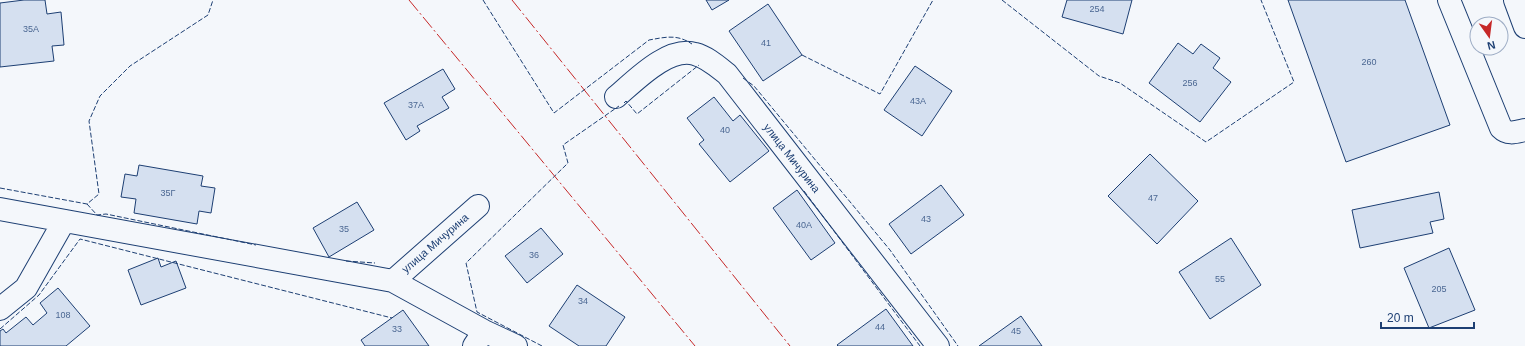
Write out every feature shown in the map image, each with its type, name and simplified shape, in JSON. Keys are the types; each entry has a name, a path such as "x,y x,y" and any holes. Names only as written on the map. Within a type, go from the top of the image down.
{"street":[{"path":"1449,0 1501,128 1506,132 1512,133 1525,130"},
{"path":"1515,0 1525,27"},
{"name":"улица Мичурина","path":"616,97 663,59 677,53 694,53 717,66 727,74 938,346"},
{"name":"улица Мичурина","path":"393,281 478,206"},
{"path":"0,209 393,281 479,338 516,346"},
{"path":"0,309 26,288 64,221"}],"building":[{"path":"24,0 45,0 47,14 61,12 64,45 52,46 54,61 0,67 0,3"},
{"path":"706,0 729,0 712,10"},
{"path":"1067,0 1132,0 1123,34 1062,17"},
{"path":"1288,0 1405,0 1450,125 1346,162"},
{"path":"768,4 802,55 763,81 729,31"},
{"path":"1178,43 1193,54 1201,44 1220,58 1213,68 1231,82 1200,122 1149,83"},
{"path":"915,66 952,91 922,136 884,110"},
{"path":"443,69 455,89 442,97 449,108 417,126 420,131 406,140 384,103"},
{"path":"714,97 733,121 740,115 769,151 730,182 699,144 704,140 687,118"},
{"path":"1150,154 1198,201 1157,244 1108,196"},
{"path":"139,165 203,176 201,186 215,188 211,213 199,211 197,224 134,213 136,199 121,197 125,174 137,176"},
{"path":"941,185 964,215 911,254 889,224"},
{"path":"797,190 835,243 811,260 773,208"},
{"path":"1439,192 1444,219 1430,222 1433,233 1360,248 1352,210"},
{"path":"357,202 374,230 329,257 313,228"},
{"path":"541,228 563,254 527,283 505,256"},
{"path":"1231,238 1261,285 1210,319 1179,272"},
{"path":"1449,248 1475,310 1429,328 1404,268"},
{"path":"158,258 161,267 176,261 186,288 141,305 128,270"},
{"path":"577,285 625,317 606,346 579,346 549,326"},
{"path":"58,288 90,326 66,346 0,346 0,331 3,329 6,333 26,317 33,325 47,313 40,303"},
{"path":"886,309 913,346 837,345"},
{"path":"403,310 429,346 365,346 361,340"},
{"path":"1021,316 1042,346 979,346"}],"fence":[{"path":"0,188 87,204 99,194 89,121 100,96 130,66 208,15 213,0"},
{"path":"483,0 554,113 649,40 671,37 681,39 692,44"},
{"path":"802,55 880,94 933,0"},
{"path":"1002,0 1099,76 1120,83 1206,142 1294,82 1261,0"},
{"path":"624,103 626,101 637,114 699,65"},
{"path":"743,78 754,86 890,250 958,346"},
{"path":"542,346 477,312 466,263 568,163 563,145 619,106"},
{"path":"804,191 920,346"},
{"path":"87,204 97,215 106,214 256,245"},
{"path":"0,329 39,295 80,239 392,318"},
{"path":"346,261 375,263"}],"power":[{"path":"409,0 695,346"},
{"path":"512,0 790,346"}]}
